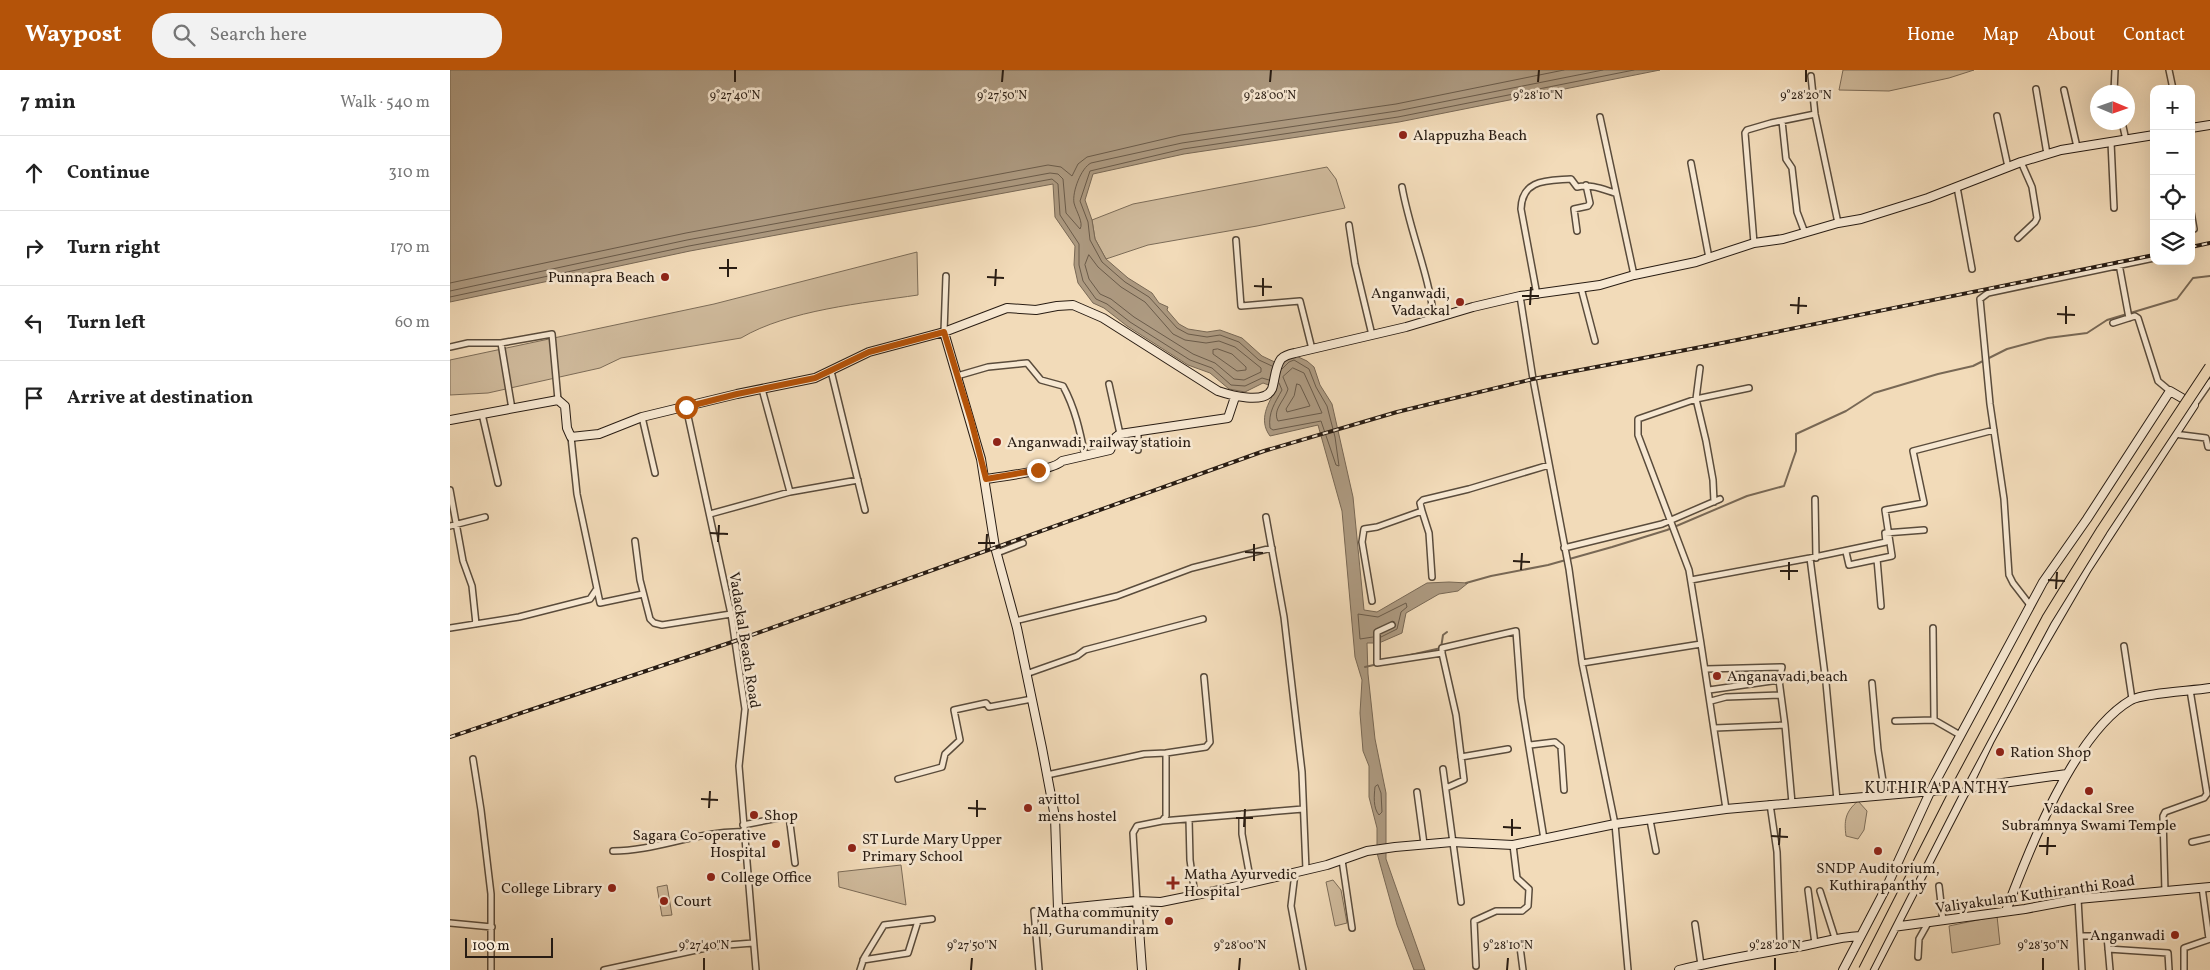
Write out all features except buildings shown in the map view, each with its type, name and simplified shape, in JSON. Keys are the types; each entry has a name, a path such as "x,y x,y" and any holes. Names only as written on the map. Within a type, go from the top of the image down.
{"highway":[{"path":"1864,970 1956,789 2047,619 2102,530 2210,367"}],"street":[{"path":"2114,85 2115,70"},
{"path":"2169,70 2172,85"},
{"path":"1811,76 1815,114 1838,223"},
{"path":"2036,89 2047,154"},
{"path":"2064,90 2077,148"},
{"path":"1754,243 1745,133 1747,130 1815,114"},
{"path":"1997,116 2008,168"},
{"path":"1600,117 1634,276"},
{"path":"1782,121 1786,159 1792,168 1797,212 1805,233"},
{"path":"2195,127 2210,125"},
{"path":"2124,130 2126,140"},
{"path":"571,437 599,434 642,417 815,378 832,372 869,352 944,332 1007,308 1036,310 1073,305 1103,318 1202,381 1235,397 1262,396 1267,395 1271,391 1280,360 1289,355 1520,296 1581,288 1709,258 1754,243 1783,239 1861,218 1957,187 2047,154 2150,136"},
{"path":"2111,142 2114,208"},
{"path":"2018,238 2036,222 2037,218 2034,197 2022,162"},
{"path":"1691,163 1709,258"},
{"path":"1537,295 1521,209 1522,199 1532,185 1539,182 1571,179 1577,187 1586,185 1615,194"},
{"path":"1577,231 1574,209 1588,206 1590,203 1586,185"},
{"path":"1402,187 1407,215 1428,282 1434,319"},
{"path":"1957,187 1972,269"},
{"path":"1349,225 1355,264 1372,335"},
{"path":"1236,240 1241,306 1300,301 1316,348"},
{"path":"2030,605 2009,575 2004,499 1984,356 1979,304 1982,296 2119,264 2150,259"},
{"path":"2119,264 2129,318"},
{"path":"946,276 944,332 971,420 986,479 997,553 1015,621 1047,775 1054,817 1058,909 1137,901 1160,902 1306,870 1367,851 1395,847 1452,842 1513,845 1615,824 1726,809 1967,788 2067,774"},
{"path":"1581,288 1596,341"},
{"path":"1520,296 1533,379 1569,569 1582,663 1615,824 1628,970"},
{"path":"2113,323 2135,316 2138,318 2158,381 2170,391 2194,405"},
{"path":"450,348 468,343 501,343 552,334 558,400 565,406 567,428 571,437 577,494 600,603 643,594"},
{"path":"501,343 512,409"},
{"path":"957,376 988,367 1027,363 1041,380 1063,386 1071,399 1085,456"},
{"path":"1700,368 1696,399 1713,480 1714,502"},
{"path":"832,372 865,510"},
{"path":"1873,970 1893,927 1967,788 1990,740 2082,577 2174,434 2210,382"},
{"path":"1109,384 1120,434"},
{"path":"1726,809 1690,570 1638,435 1638,420 1696,399 1750,388"},
{"path":"762,389 790,492"},
{"path":"1843,970 1887,886 1931,790 2030,605 2043,582 2087,519 2170,391"},
{"path":"986,479 1038,470 1058,465 1062,461 1110,450 1116,437 1120,434 1228,418 1235,397"},
{"path":"450,420 558,400"},
{"name":"Vadackal Beach Road","path":"686,407 731,614 745,708 738,766 756,970"},
{"path":"482,414 498,483"},
{"path":"642,417 655,474"},
{"path":"1846,552 1849,565 1892,556 1885,510 1924,503 1913,451 1994,430"},
{"path":"1138,432 1138,450"},
{"path":"2174,434 2206,438 2208,447 2210,447"},
{"path":"1432,577 1428,534 1420,503 1423,500 1470,489 1549,465"},
{"path":"710,514 790,492 858,480"},
{"path":"450,490 463,561 472,586 476,624"},
{"path":"1564,548 1670,521 1720,499"},
{"path":"1815,499 1813,558 1837,800"},
{"path":"1372,601 1362,542 1364,529 1377,527 1422,511"},
{"path":"450,526 485,517"},
{"path":"1266,517 1284,617 1302,772 1306,870"},
{"path":"1691,580 1846,552 1886,542 1884,534 1924,530"},
{"path":"635,541 643,594 650,619 654,623 662,625 731,614"},
{"path":"997,553 1023,543"},
{"path":"1015,621 1117,596 1192,568 1272,548"},
{"path":"1877,559 1882,606"},
{"path":"450,628 567,607 590,600 596,589"},
{"path":"1026,674 1077,656 1085,650 1204,618"},
{"path":"1392,625 1377,632 1377,663 1442,653"},
{"path":"1933,628 1934,720"},
{"path":"1446,788 1464,780 1456,715 1442,648 1516,631 1521,698 1544,840"},
{"path":"1582,663 1701,644"},
{"path":"2124,646 2132,699"},
{"path":"1706,669 1782,667 1780,680 1786,725 1792,803"},
{"path":"1047,775 1144,754 1206,747 1210,742 1204,676"},
{"path":"1709,690 1780,680"},
{"path":"1872,683 1878,750 1885,794"},
{"path":"2006,911 2037,834 2067,774 2092,738 2107,721 2132,699 2210,688"},
{"path":"2165,892 2163,821 2165,812 2204,798 2207,794 2190,690"},
{"path":"1711,701 1726,697 1782,695"},
{"path":"898,779 942,767 945,754 960,740 954,710 986,703 989,707 1032,699"},
{"path":"1894,722 1934,720 1960,735"},
{"path":"1715,728 1786,725"},
{"path":"1530,745 1555,742 1560,748 1564,790"},
{"path":"1461,757 1508,749"},
{"path":"1162,821 1166,816 1166,753"},
{"path":"473,759 488,866 492,927 491,970"},
{"path":"1443,769 1462,902"},
{"path":"1418,792 1424,844"},
{"path":"1770,804 1777,852 1780,940 1783,949"},
{"path":"1142,970 1133,833 1137,826 1162,821 1304,809"},
{"path":"1242,814 1242,834 1251,883"},
{"path":"743,825 789,816 795,863"},
{"path":"1190,819 1190,860 1195,895"},
{"path":"1650,820 1656,851"},
{"path":"613,851 626,851 714,833 744,832"},
{"path":"2192,842 2210,838"},
{"path":"1476,966 1474,921 1496,911 1522,911 1528,906 1529,889 1516,878 1513,845"},
{"path":"1342,860 1352,928"},
{"path":"1295,872 1291,906 1303,970"},
{"path":"1939,886 1943,920"},
{"path":"2184,970 2184,948 2210,939 2206,887"},
{"name":"Valiyakulam Kuthiranthi Road","path":"1893,927 2078,899 2206,887"},
{"path":"1808,890 1815,944"},
{"path":"1820,891 1835,938"},
{"path":"2078,899 2082,970"},
{"path":"1034,910 1039,970"},
{"path":"860,970 863,960 884,925 932,919"},
{"path":"863,960 908,953 918,921"},
{"path":"1918,957 1919,939 1928,923"},
{"path":"450,924 492,927"},
{"path":"1695,924 1701,965"},
{"path":"1679,970 1815,944 1835,938 1860,936"},
{"path":"2080,936 2107,936 2110,970"},
{"path":"604,970 715,946 753,943"},
{"path":"1520,947 1523,970"},
{"path":"2108,950 2168,953 2169,970"}],"shaded area":[{"path":"1843,70 1974,70 1949,78 1889,91 1839,90"},
{"path":"1327,167 1336,179 1345,208 1148,245 1106,259 1095,239 1092,220 1133,204"},
{"path":"917,252 918,295 803,314 760,328 741,338 621,358 600,368 488,393 450,395 450,360 714,304"},
{"path":"1858,801 1867,811 1864,830 1858,839 1846,836 1845,826 1848,813"},
{"path":"901,865 906,905 839,887 838,872"},
{"path":"1333,880 1341,890 1347,923 1335,926 1326,882"},
{"name":"Court","path":"667,885 672,915 662,916 657,887"},
{"path":"1997,916 2000,944 1952,953 1949,926"}],"water":[{"path":"450,70 1660,70 1399,122 1184,154 1093,174 1085,200 1092,220 1095,239 1106,259 1128,278 1152,293 1159,303 1168,307 1167,310 1179,324 1188,329 1207,332 1220,330 1242,338 1262,356 1281,365 1286,357 1294,355 1307,361 1314,367 1320,385 1332,404 1353,497 1364,610 1377,612 1427,583 1468,583 1458,591 1439,594 1406,613 1402,633 1379,643 1367,643 1368,674 1375,739 1386,793 1386,859 1425,970 1414,970 1397,925 1377,853 1377,828 1369,797 1369,766 1363,751 1360,713 1362,680 1355,657 1342,511 1318,425 1270,436 1266,430 1265,418 1268,406 1277,388 1263,383 1245,392 1229,389 1210,373 1188,365 1127,326 1104,308 1093,303 1078,283 1074,265 1075,246 1055,217 1053,184 690,251 450,302"}],"waterway":[{"path":"1466,583 1548,565 1612,547 1667,530 1747,496 1784,486 1796,451 1796,434 1846,411 1874,393 1973,366 2007,349 2048,338 2087,333 2107,320 2177,299 2193,278 2210,276"},
{"path":"1406,656 1441,648 1443,635 1447,632"},
{"path":"1365,667 1378,664"}],"railway":[{"path":"2195,246 2210,243"},
{"path":"450,737 735,641 1264,451 1397,412 1533,379 1717,344 2150,256"}],"place":[{"name":"Alappuzha Beach","path":"1403,135"},
{"name":"Punnapra Beach","path":"665,277"},
{"name":"Anganwadi, Vadackal","path":"1460,302"},
{"name":"Anganwadi, railway statioin","path":"997,442"},
{"name":"Anganavadi,beach","path":"1717,676"},
{"name":"Ration Shop","path":"2000,752"},
{"name":"Vadackal Sree Subramnya Swami Temple","path":"2089,791"},
{"name":"avittol mens hostel","path":"1028,808"},
{"name":"Shop","path":"754,815"},
{"name":"Sagara Co-operative Hospital","path":"776,844"},
{"name":"ST Lurde Mary Upper Primary School","path":"852,848"},
{"name":"SNDP Auditorium, Kuthirapanthy","path":"1878,851"},
{"name":"College Office","path":"711,877"},
{"name":"Matha Ayurvedic Hospital","path":"1173,883"},
{"name":"College Library","path":"612,888"},
{"name":"Court","path":"664,901"},
{"name":"Matha community hall, Gurumandiram","path":"1169,921"},
{"name":"Anganwadi","path":"2175,935"}],"district":[{"name":"KUTHIRAPANTHY","path":"1937,787"}],"route":[{"path":"686,407 815,378 832,372 869,352 944,332 971,420 986,479 1038,470"}]}
